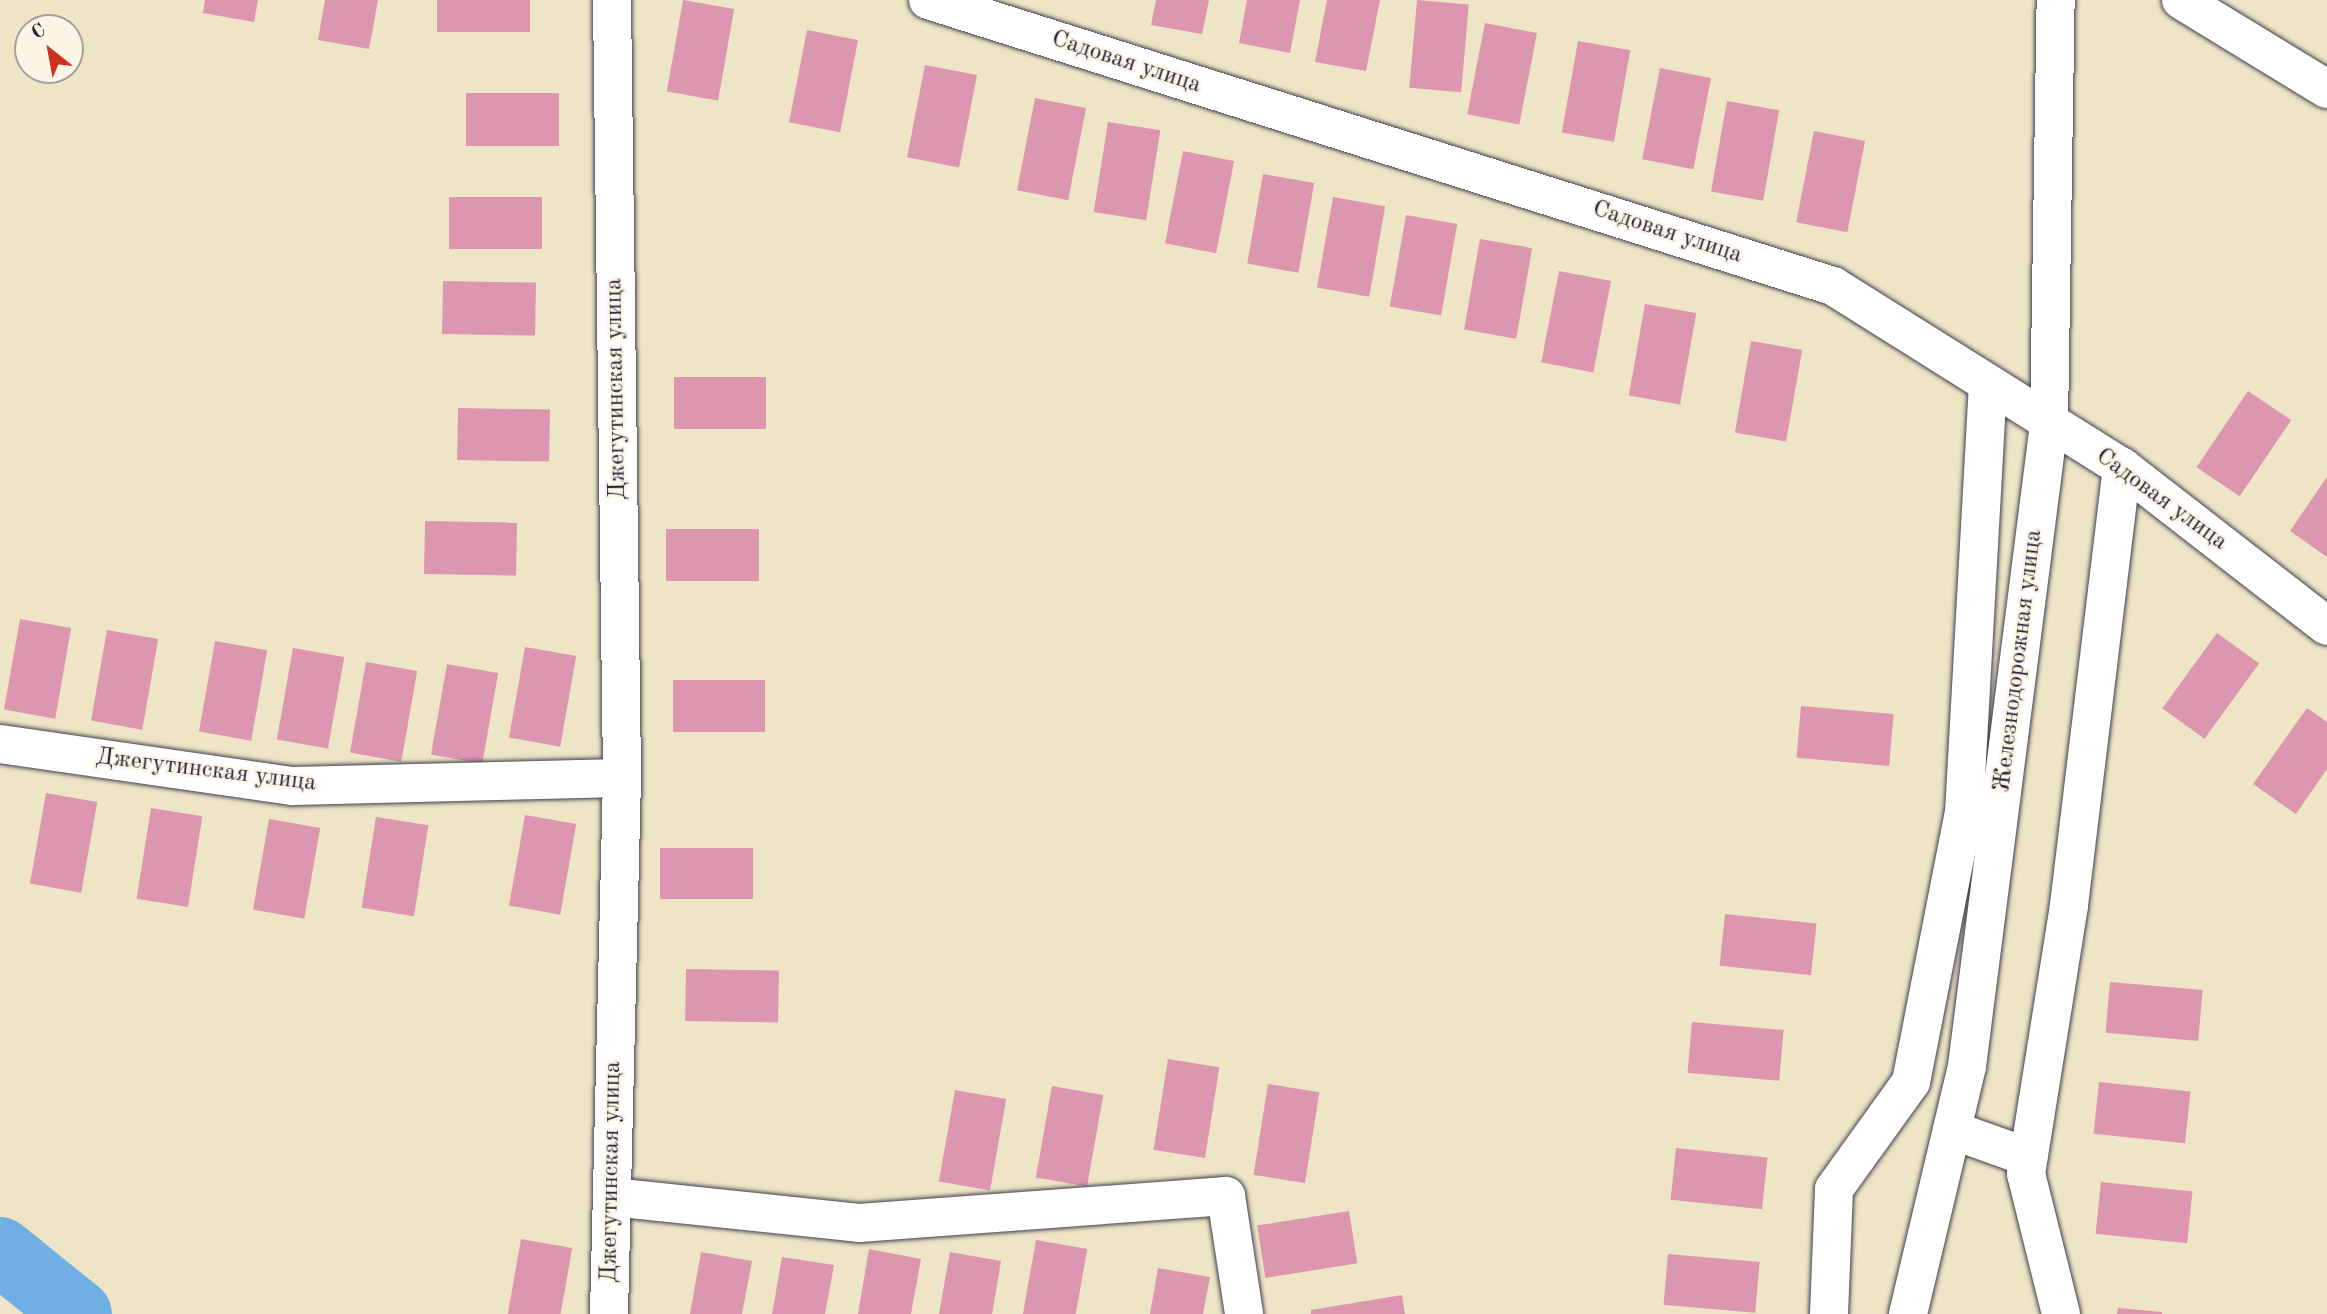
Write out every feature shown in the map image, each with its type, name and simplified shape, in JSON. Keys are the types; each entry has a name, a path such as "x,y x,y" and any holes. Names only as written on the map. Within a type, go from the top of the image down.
{"street":[{"name":"Джегутинская улица","path":"609,1314 622,778 612,0"},
{"name":"Садовая улица","path":"928,0 1833,286 2049,424 2122,467 2327,626"},
{"name":"Железнодорожная улица","path":"1908,1314 1967,1066 2049,424 2056,0"},
{"path":"2181,0 2327,89"},
{"path":"1829,1314 1834,1189 1911,1082 1964,813 1988,385"},
{"path":"2061,1314 2026,1174 2070,905 2122,467"},
{"name":"Джегутинская улица","path":"0,744 292,786 622,778"},
{"path":"1952,1129 2028,1157"},
{"path":"612,1197 859,1223 1226,1196 1244,1314"}],"building":[{"path":"205,0 258,0 254,22 203,13"},
{"path":"325,0 378,0 369,49 318,40"},
{"path":"437,0 530,0 530,32 437,32"},
{"path":"683,0 734,9 718,101 667,92"},
{"path":"1156,0 1209,0 1202,34 1151,25"},
{"path":"1247,0 1300,0 1290,53 1239,43"},
{"path":"1327,0 1380,0 1366,71 1315,62"},
{"path":"1417,0 1469,5 1461,92 1409,88"},
{"path":"1485,23 1537,33 1519,124 1467,114"},
{"path":"807,30 858,40 840,132 789,122"},
{"path":"1578,41 1630,50 1614,142 1562,133"},
{"path":"925,65 977,75 959,167 907,157"},
{"path":"1660,68 1711,78 1693,169 1642,159"},
{"path":"466,93 559,93 559,146 466,146"},
{"path":"1035,98 1086,108 1068,200 1017,190"},
{"path":"1727,101 1779,110 1763,201 1711,192"},
{"path":"1108,122 1160,130 1146,220 1094,212"},
{"path":"1814,131 1865,141 1847,232 1796,222"},
{"path":"1183,151 1234,161 1216,253 1165,243"},
{"path":"1263,174 1314,183 1298,273 1247,264"},
{"path":"449,197 542,197 542,249 449,249"},
{"path":"1333,197 1385,206 1369,297 1317,288"},
{"path":"1406,215 1457,224 1441,316 1390,307"},
{"path":"1480,239 1532,248 1516,339 1464,330"},
{"path":"1559,271 1611,281 1593,372 1541,362"},
{"path":"443,281 536,283 535,336 442,334"},
{"path":"1645,304 1696,313 1680,405 1629,396"},
{"path":"1751,341 1802,350 1786,442 1735,433"},
{"path":"674,377 766,377 766,429 674,429"},
{"path":"2248,391 2291,420 2240,496 2197,467"},
{"path":"458,408 550,410 549,462 457,460"},
{"path":"2327,477 2327,557 2290,531"},
{"path":"425,521 517,523 516,576 424,574"},
{"path":"666,529 759,529 759,581 666,581"},
{"path":"20,619 71,628 55,719 4,710"},
{"path":"107,630 158,639 142,730 91,721"},
{"path":"2217,633 2259,664 2204,739 2162,708"},
{"path":"215,641 267,650 251,741 199,732"},
{"path":"525,647 576,656 560,747 509,738"},
{"path":"293,648 344,657 328,749 277,740"},
{"path":"366,662 417,671 401,762 350,753"},
{"path":"447,664 498,673 482,764 431,755"},
{"path":"673,680 765,680 765,732 673,732"},
{"path":"1801,706 1894,714 1889,766 1796,758"},
{"path":"2307,708 2327,722 2327,769 2296,814 2253,784"},
{"path":"46,793 97,802 81,893 30,884"},
{"path":"151,808 202,816 188,907 137,899"},
{"path":"525,815 576,824 560,915 509,906"},
{"path":"376,817 428,825 414,916 362,908"},
{"path":"269,819 320,828 304,919 253,910"},
{"path":"660,848 753,848 753,899 660,899"},
{"path":"1725,914 1816,924 1811,975 1720,966"},
{"path":"686,969 779,971 778,1023 685,1021"},
{"path":"2110,982 2203,990 2198,1041 2106,1033"},
{"path":"1692,1022 1784,1030 1779,1081 1688,1073"},
{"path":"1168,1059 1219,1067 1205,1158 1154,1150"},
{"path":"2099,1082 2190,1092 2185,1143 2094,1134"},
{"path":"1268,1084 1319,1092 1305,1183 1254,1175"},
{"path":"1052,1086 1103,1095 1087,1187 1036,1178"},
{"path":"955,1090 1006,1099 990,1191 939,1182"},
{"path":"1676,1148 1767,1158 1762,1209 1671,1200"},
{"path":"2101,1182 2192,1192 2187,1243 2096,1234"},
{"path":"1349,1211 1357,1263 1265,1278 1257,1226"},
{"path":"521,1239 572,1248 561,1314 508,1314"},
{"path":"1036,1240 1087,1249 1076,1314 1023,1314"},
{"path":"869,1249 921,1259 911,1314 858,1314"},
{"path":"701,1252 752,1261 742,1314 690,1314"},
{"path":"950,1252 1001,1261 992,1314 939,1314"},
{"path":"1668,1254 1760,1262 1755,1313 1664,1305"},
{"path":"782,1257 834,1265 825,1314 772,1314"},
{"path":"1158,1268 1210,1277 1203,1314 1150,1314"},
{"path":"1402,1295 1405,1314 1311,1314 1311,1310"},
{"path":"2118,1308 2162,1312 2162,1314 2117,1314"}],"waterway":[{"path":"0,1251 78,1314"}]}
